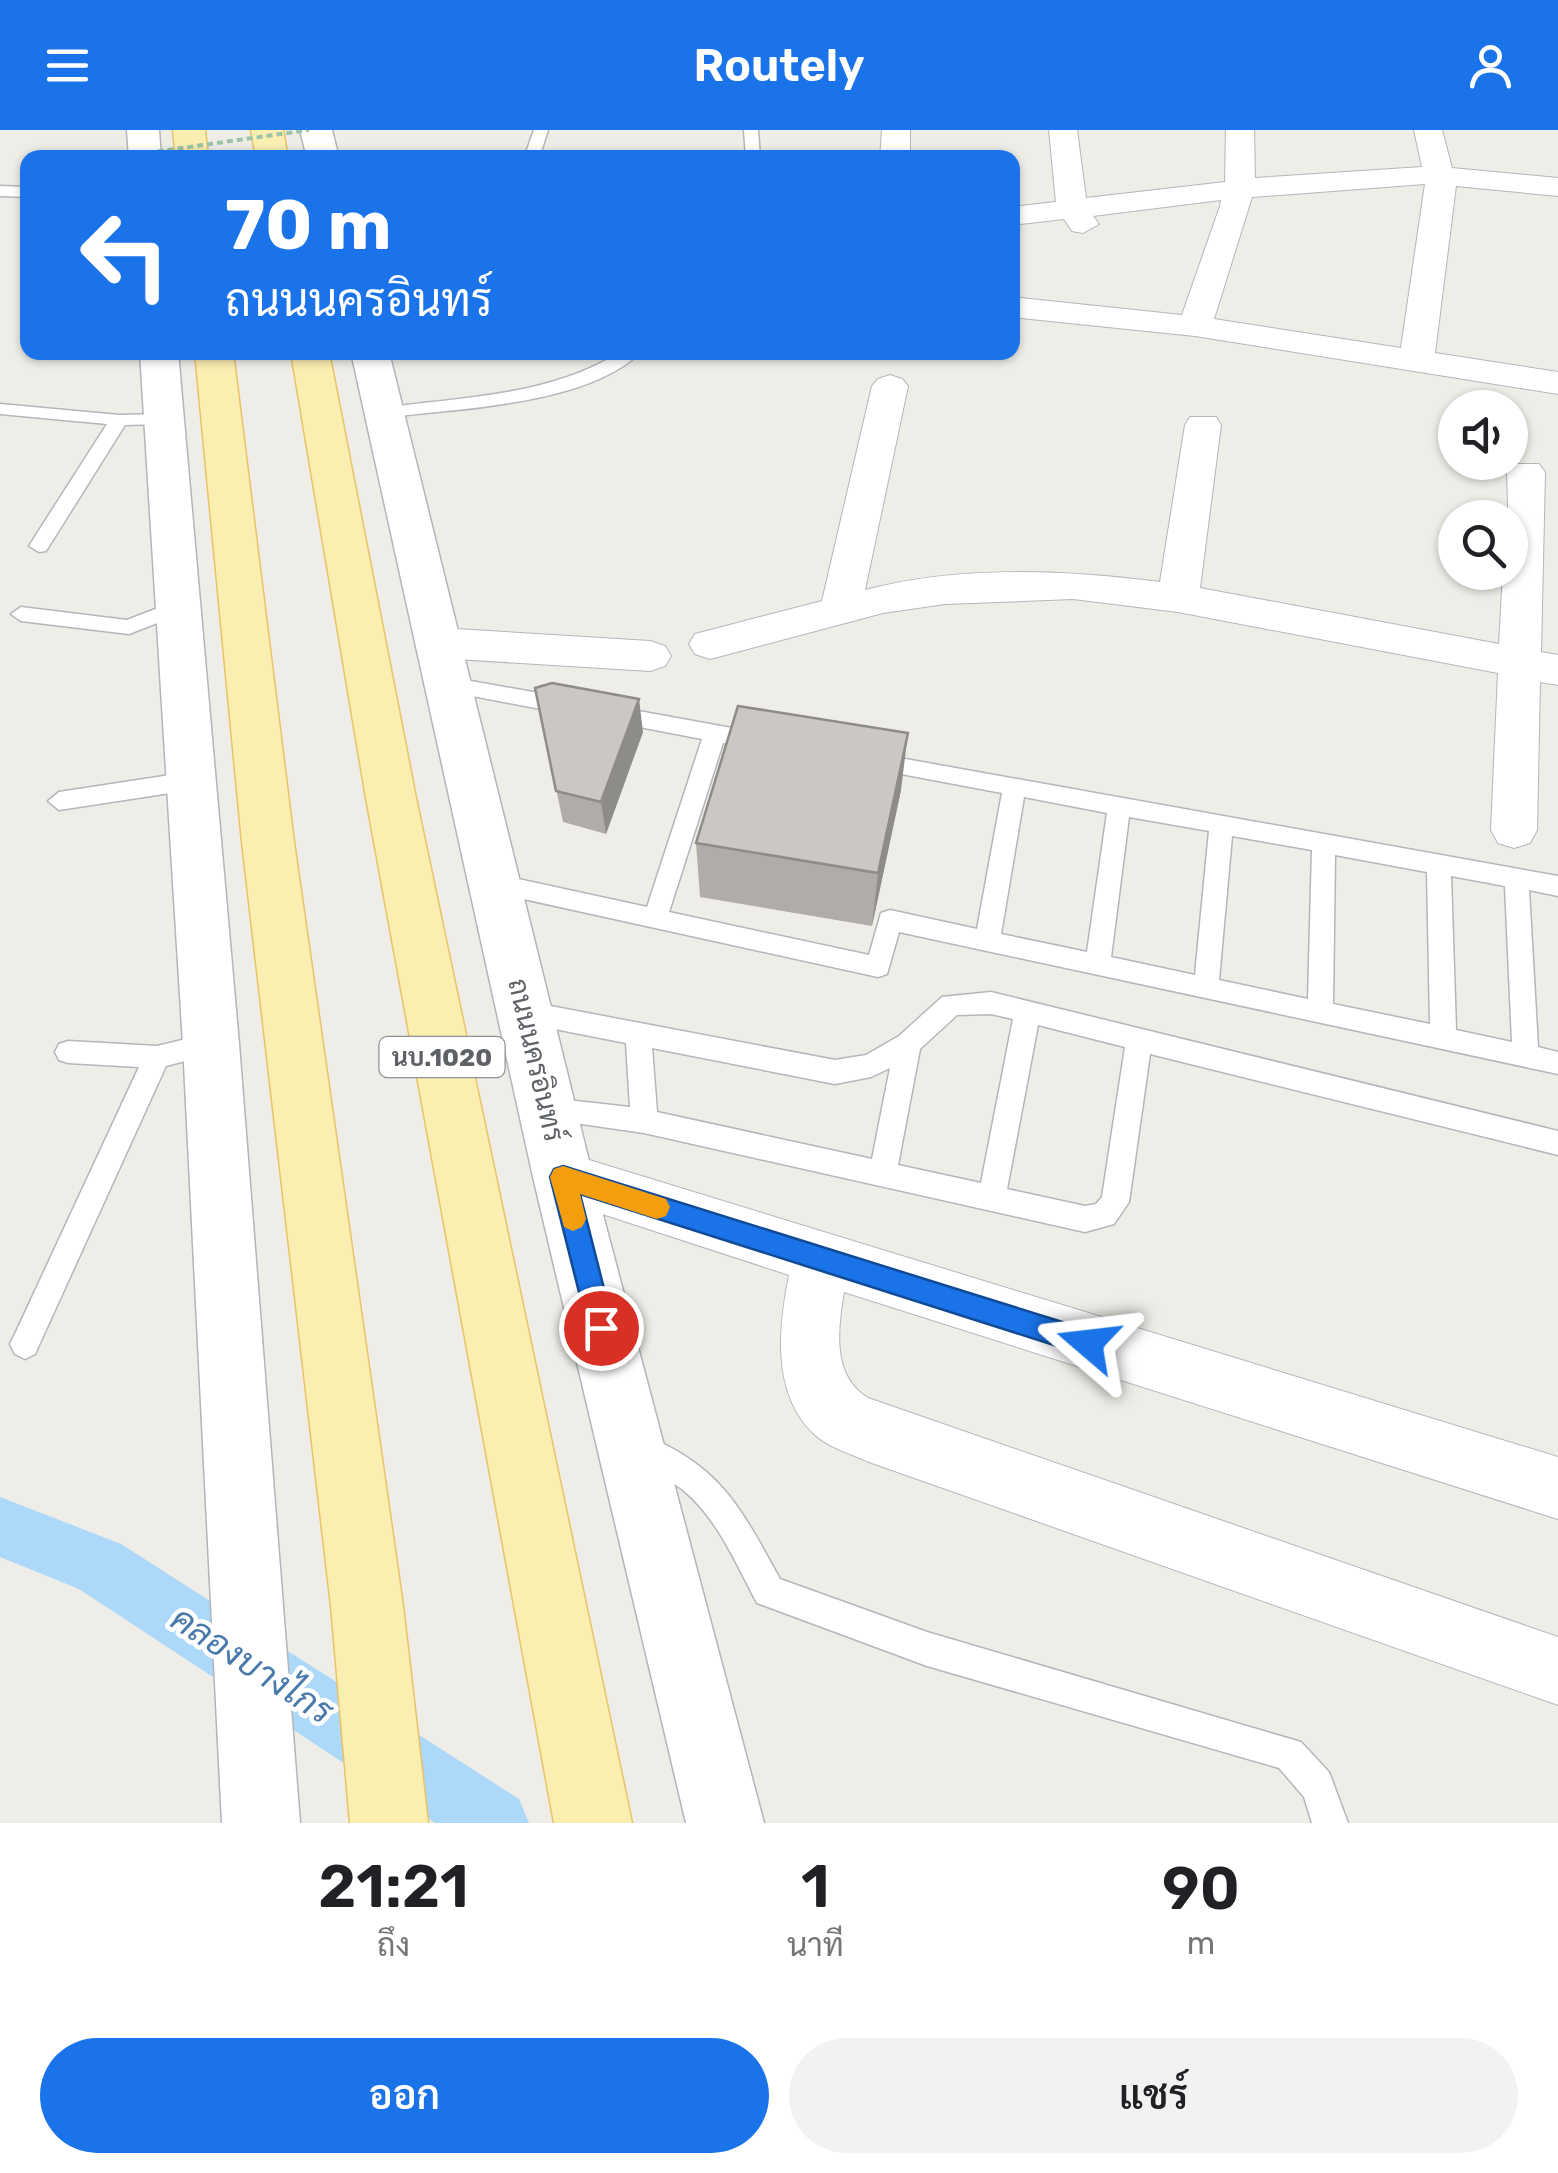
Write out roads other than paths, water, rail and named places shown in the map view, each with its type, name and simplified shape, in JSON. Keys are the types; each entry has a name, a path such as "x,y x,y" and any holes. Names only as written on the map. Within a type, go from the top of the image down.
{"main road":[{"path":"157,360 141,419 176,608 211,1044 260,1812"},
{"path":"215,360 268,842 367,1606 389,1823"},
{"name":"นบ.1020","path":"311,360 391,798 587,1791"},
{"name":"ถนนนครอินทร์","path":"372,360 563,1177 720,1801"}],"street":[{"path":"1062,130 1077,216"},
{"path":"1195,326 1239,196 1244,169 1240,130"},
{"path":"1417,358 1439,183 1428,130"},
{"path":"1020,230 1077,216 1239,196 1439,183 1558,187"},
{"path":"1439,183 1558,202"},
{"path":"1020,216 1077,216"},
{"path":"1020,308 1195,326 1558,383"},
{"path":"841,606 890,386"},
{"path":"1178,598 1203,425"},
{"path":"1514,830 1539,667 1527,480"},
{"path":"444,664 650,656 655,640 674,631 696,632 710,644 841,606 945,590 1073,585 1178,598 1539,667"},
{"path":"563,1177 1558,1488"},
{"path":"821,1260 811,1310 811,1347 817,1386 835,1412 868,1430 1558,1671"}],"lane":[{"path":"383,413 499,399 566,382 616,360"},
{"path":"0,409 141,419"},
{"path":"39,546 141,419"},
{"path":"21,614 129,628 176,608"},
{"path":"444,664 716,733 790,747"},
{"path":"655,919 716,733"},
{"path":"846,757 1558,886"},
{"path":"58,800 190,781"},
{"path":"986,941 1015,788"},
{"path":"1098,964 1119,806"},
{"path":"1206,987 1220,825"},
{"path":"1320,1012 1324,844"},
{"path":"1439,864 1443,1038"},
{"path":"1516,878 1526,1056"},
{"path":"494,884 878,967 890,920 1558,1063"},
{"path":"524,1012 835,1072 871,1066 908,1044 951,1005 990,1003 1558,1143"},
{"path":"991,1200 1028,1010"},
{"path":"638,1034 644,1122"},
{"path":"548,1110 644,1122 1085,1219 1104,1215 1115,1202 1140,1037"},
{"path":"68,1052 157,1058 211,1044"},
{"path":"883,1173 908,1044"},
{"path":"26,1344 157,1058"},
{"path":"630,1442 693,1478 722,1507 769,1591 927,1649 1289,1754 1312,1774 1325,1795 1330,1823"}],"waterway":[{"name":"คลองบางไกร","path":"0,1527 99,1566 495,1823"}]}
